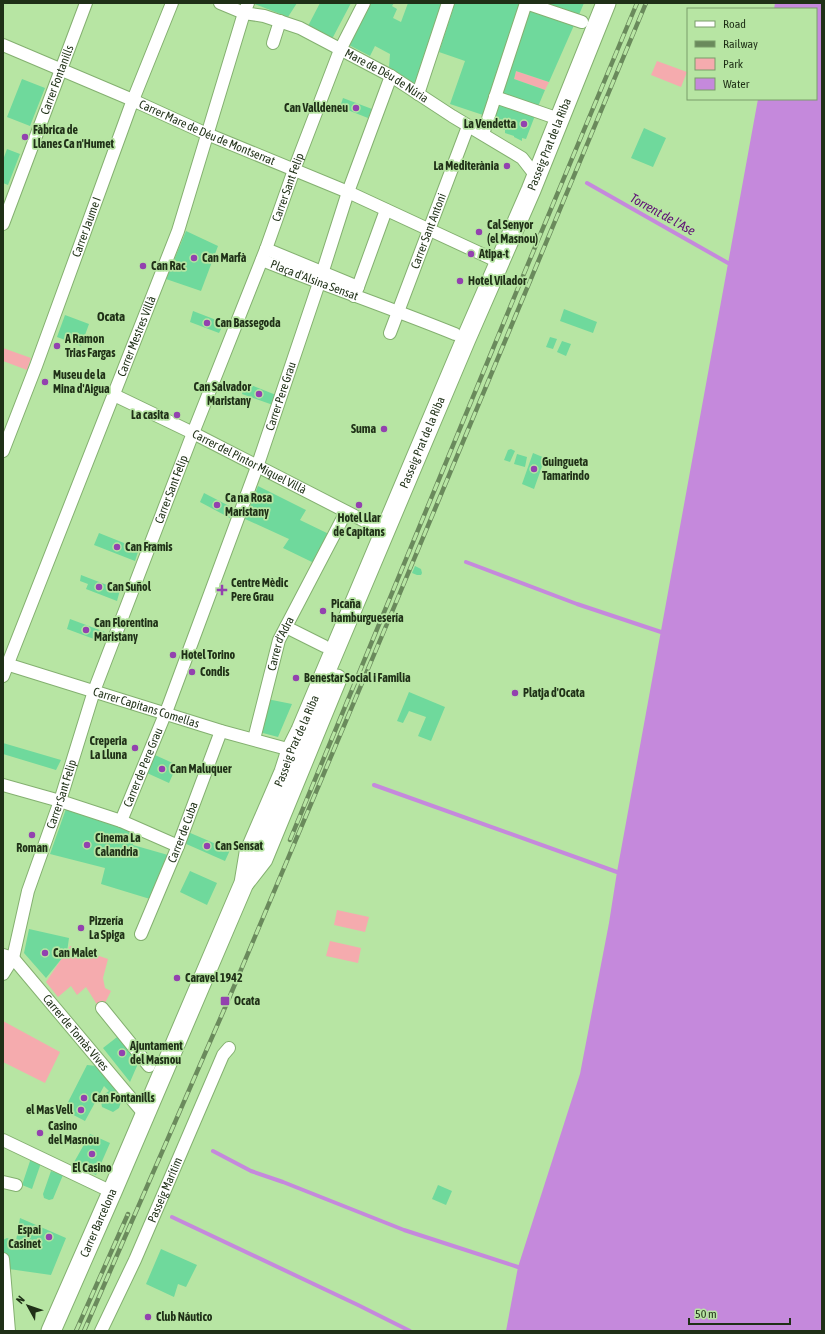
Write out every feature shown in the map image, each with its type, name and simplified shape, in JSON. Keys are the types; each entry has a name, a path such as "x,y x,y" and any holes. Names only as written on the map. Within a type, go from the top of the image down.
{"main road":[{"name":"Passeig Prat de la Riba","path":"244,883 249,854 284,772 291,750 301,730 384,531 527,198 559,119 615,4"},
{"path":"144,1115 244,883 263,859 615,4"},
{"path":"263,859 270,827 292,777 296,760 291,750"},
{"name":"Carrer Barcelona","path":"51,1331 144,1115"}],"street":[{"name":"Carrer Fontanills","path":"3,224 86,3"},
{"name":"Carrer Jaume I","path":"3,451 36,366 132,100 172,3"},
{"name":"Mare de Déu de Núria","path":"220,3 246,8 264,16 300,28 391,76 452,116 522,158 536,176 535,178"},
{"name":"Carrer Sant Felip","path":"3,974 8,957 33,893 94,691 193,433 264,255 294,170 340,50 364,3"},
{"path":"418,94 448,3"},
{"path":"483,134 526,3 582,22"},
{"name":"Carrer Mestres Villà","path":"3,676 5,664 114,395 178,231 246,8"},
{"path":"273,43 280,21"},
{"name":"Carrer Mare de Déu de Montserrat","path":"3,45 207,134 348,192 499,262"},
{"name":"Carrer Pere Grau","path":"166,713 257,467 321,278 348,192 391,76"},
{"path":"495,96 559,119"},
{"name":"Carrer Sant Antoni","path":"390,333 467,129"},
{"path":"356,292 386,210"},
{"name":"Plaça d'Alsina Sensat","path":"264,255 455,334"},
{"name":"Carrer del Pintor Miquel Villà","path":"114,395 193,433 384,531"},
{"name":"Carrer d'Adra","path":"254,739 279,640 346,512"},
{"path":"286,627 324,646"},
{"name":"Carrer Capitans Comellas","path":"5,664 222,731 291,750"},
{"name":"Carrer de Pere Grau","path":"121,821 166,713"},
{"name":"Carrer de Cuba","path":"141,934 178,846 222,731"},
{"path":"3,785 60,801 121,821 178,846"},
{"name":"Carrer de Tomàs Vives","path":"8,957 144,1115"},
{"path":"102,1008 149,1066"},
{"name":"Passeig Marítim","path":"101,1331 135,1260 223,1056 229,1048"},
{"path":"3,1140 112,1192"},
{"path":"3,1182 16,1185"},
{"path":"3,1259 9,1331"}],"green space":[{"path":"657,61 687,72 681,87 651,75"},
{"path":"516,71 549,82 545,90 514,79"},
{"path":"3,348 31,358 27,370 3,361"},
{"path":"337,910 369,917 365,932 334,925"},
{"path":"330,941 361,948 358,963 326,956"},
{"path":"70,946 108,959 103,978 105,988 111,991 101,1011 86,987 77,995 71,986 58,997 46,982"},
{"path":"3,1021 60,1052 45,1083 3,1062"}],"water":[{"path":"775,3 822,3 822,1331 506,1331 518,1267 580,1074 609,923 617,872 758,100 817,100 817,8 774,8"}],"building":[{"path":"252,3 297,3 288,17"},
{"path":"320,3 351,3 332,39 308,26"},
{"path":"368,3 394,3 392,6 397,9 393,18 401,22 408,3 442,3 416,85 389,67 390,54 375,46 370,56 347,44"},
{"path":"455,3 520,4 483,115 450,104 465,61 439,52"},
{"path":"541,3 584,3 578,17"},
{"path":"531,8 575,23 549,82 516,71 514,79 545,90 537,109 500,97"},
{"name":"Fàbrica de Llanes Ca n'Humet","path":"22,79 45,88 30,126 7,117"},
{"name":"Can Valldeneu","path":"343,98 372,109 368,118 340,107"},
{"path":"500,100 536,113 526,139 522,138 522,141 505,133 505,130 492,125"},
{"path":"644,128 666,138 653,167 631,158"},
{"path":"7,149 20,154 8,185 3,183 3,160"},
{"name":"Can Marfà","path":"186,231 218,246 201,291 166,279"},
{"path":"564,309 597,322 593,333 560,321"},
{"name":"Can Bassegoda","path":"193,311 224,323 219,333 190,322"},
{"path":"65,315 89,324 81,346 57,337"},
{"path":"550,337 557,339 553,349 546,347"},
{"path":"562,341 571,344 566,356 557,352"},
{"name":"Can Salvador Maristany","path":"246,383 276,395 273,405 242,394"},
{"path":"511,449 515,451 510,462 504,460 508,450"},
{"path":"533,453 545,458 534,489 522,484"},
{"path":"517,454 527,457 525,467 514,464"},
{"path":"258,486 306,510 300,520 331,535 314,563 283,548 289,539 245,519"},
{"name":"Ca na Rosa Maristany","path":"204,493 233,508 230,518 200,502"},
{"name":"Can Framis","path":"99,533 139,549 135,561 94,545"},
{"path":"415,566 421,569 421,575 412,573"},
{"name":"Can Suñol","path":"81,575 120,590 117,601 86,589 88,584 80,581"},
{"name":"Can Florentina Maristany","path":"70,619 105,632 102,642 67,629"},
{"path":"409,692 445,707 431,741 418,736 426,717 409,711 403,723 397,721"},
{"path":"267,699 292,704 278,737 259,732"},
{"path":"3,743 61,760 56,770 3,754"},
{"name":"Can Maluquer","path":"155,755 177,765 169,783 147,773"},
{"path":"67,806 136,831 133,845 168,855 150,899 101,884 105,868 50,854"},
{"name":"Can Sensat","path":"188,832 230,850 225,861 184,843"},
{"path":"190,871 217,883 207,905 180,892"},
{"name":"Can Malet","path":"29,929 69,938 67,952 46,978 24,953"},
{"name":"Ajuntament del Masnou","path":"121,1034 140,1059 130,1082 103,1048"},
{"path":"87,1065 97,1066 124,1093 119,1108 113,1112 102,1107 100,1097 109,1091 104,1086 85,1121 64,1110"},
{"name":"El Casino","path":"90,1134 110,1143 96,1175 73,1164"},
{"path":"31,1158 41,1163 32,1189 22,1185"},
{"path":"51,1171 63,1175 53,1199 49,1200 44,1198 43,1194"},
{"path":"438,1185 452,1191 446,1205 432,1199"},
{"path":"20,1218 66,1238 51,1275 9,1269 3,1253 3,1240 7,1238 16,1241"},
{"path":"161,1249 197,1265 186,1287 178,1284 174,1297 146,1284"}],"waterway":[{"name":"Torrent de l'Ase","path":"587,183 728,263"},
{"path":"466,562 577,604 661,632"},
{"path":"374,785 617,872"},
{"path":"213,1151 251,1171 283,1182 404,1230 518,1267"},
{"path":"172,1217 410,1331"}],"railway":[{"path":"290,840 637,3"},
{"path":"84,1331 227,1003 646,3"},
{"path":"76,1331 128,1214"}],"place":[{"name":"Can Valldeneu","path":"356,108"},
{"name":"La Vendetta","path":"524,124"},
{"name":"Fàbrica de Llanes Ca n'Humet","path":"25,137"},
{"name":"La Mediterània","path":"507,166"},
{"name":"Cal Senyor (el Masnou)","path":"479,232"},
{"name":"Atipa-t","path":"471,254"},
{"name":"Can Marfà","path":"194,258"},
{"name":"Can Rac","path":"143,266"},
{"name":"Hotel Vilador","path":"460,281"},
{"name":"Can Bassegoda","path":"207,323"},
{"name":"A Ramon Trias Fargas","path":"57,346"},
{"name":"Museu de la Mina d'Aigua","path":"45,382"},
{"name":"Can Salvador Maristany","path":"259,394"},
{"name":"La casita","path":"177,415"},
{"name":"Suma","path":"384,429"},
{"name":"Guingueta Tamarindo","path":"534,469"},
{"name":"Ca na Rosa Maristany","path":"217,505"},
{"name":"Hotel Llar de Capitans","path":"359,505"},
{"name":"Can Framis","path":"117,547"},
{"name":"Can Suñol","path":"99,587"},
{"name":"Centre Mèdic Pere Grau","path":"222,590"},
{"name":"Picaña hamburguesería","path":"323,611"},
{"name":"Can Florentina Maristany","path":"86,630"},
{"name":"Hotel Torino","path":"173,655"},
{"name":"Condis","path":"192,672"},
{"name":"Benestar Social i Familia","path":"296,678"},
{"name":"Platja d'Ocata","path":"515,693"},
{"name":"Creperia La Lluna","path":"135,748"},
{"name":"Can Maluquer","path":"162,769"},
{"name":"Roman","path":"32,835"},
{"name":"Cinema La Calandria","path":"87,845"},
{"name":"Can Sensat","path":"207,846"},
{"name":"Pizzería La Spiga","path":"81,928"},
{"name":"Can Malet","path":"45,953"},
{"name":"Caravel 1942","path":"177,978"},
{"name":"Ocata","path":"225,1001"},
{"name":"Ajuntament del Masnou","path":"122,1053"},
{"name":"Can Fontanills","path":"84,1098"},
{"name":"el Mas Vell","path":"81,1110"},
{"name":"Casino del Masnou","path":"40,1133"},
{"name":"El Casino","path":"92,1154"},
{"name":"Espai Casinet","path":"49,1237"},
{"name":"Club Náutico","path":"148,1317"}],"district":[{"name":"Ocata","path":"111,316"}]}
